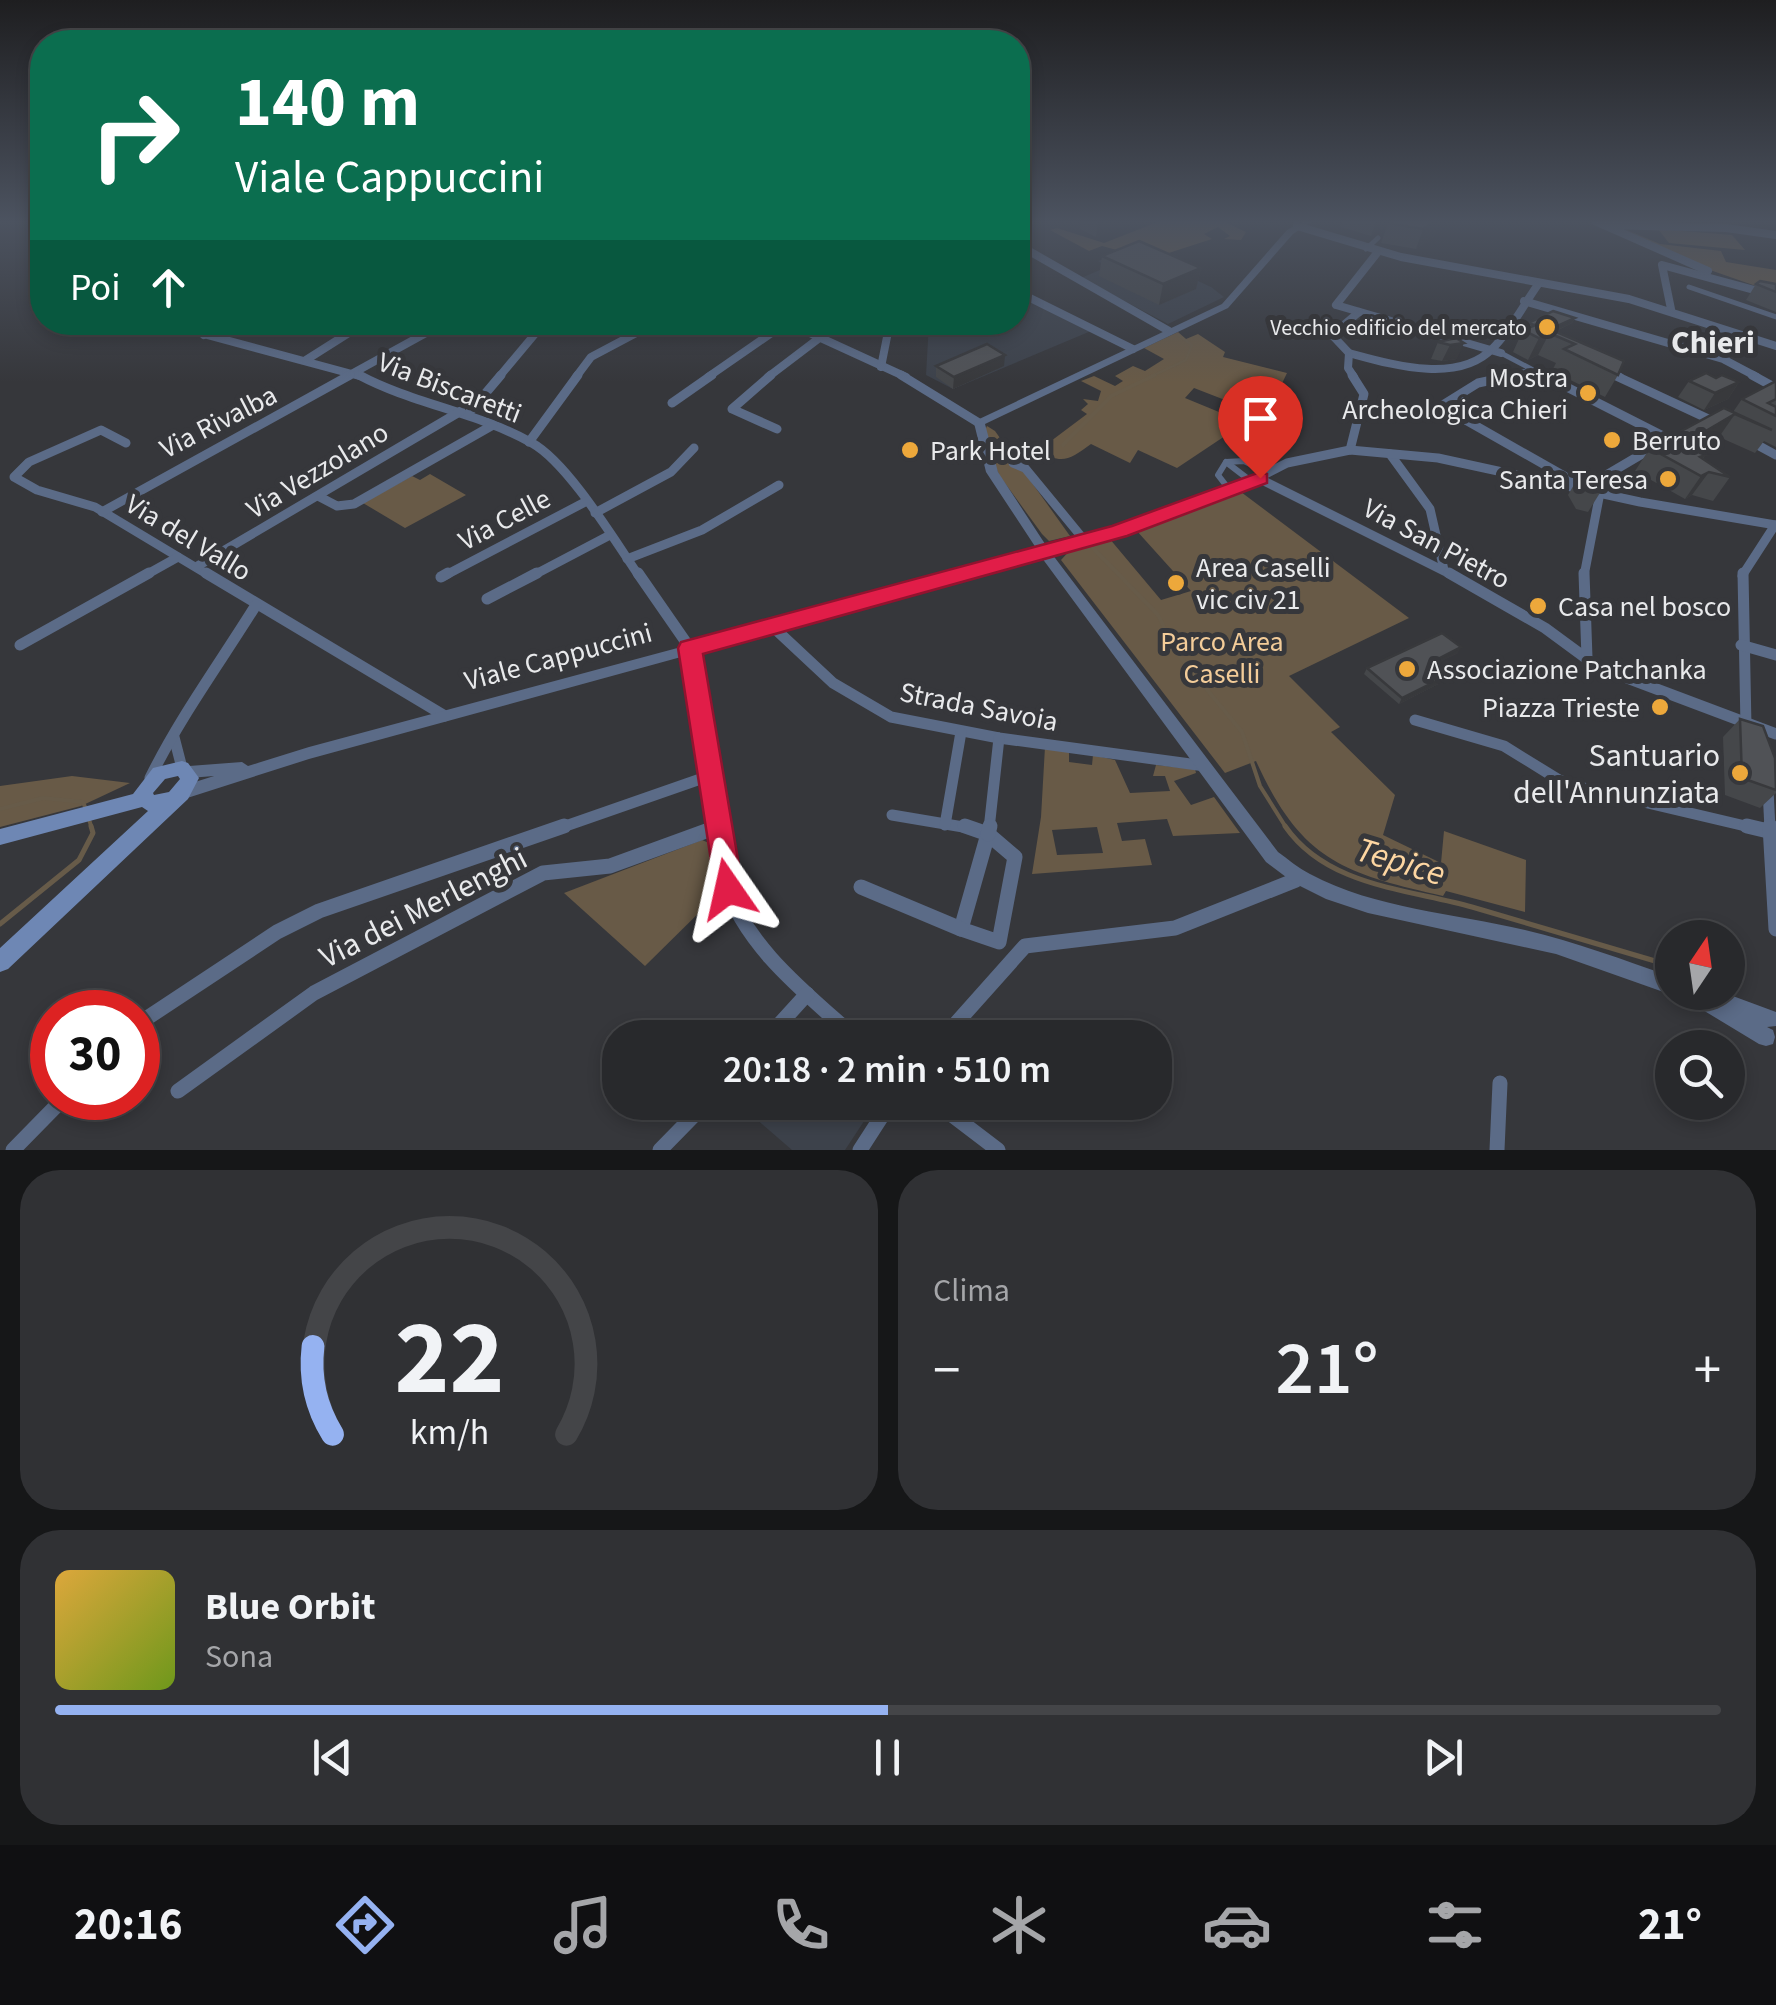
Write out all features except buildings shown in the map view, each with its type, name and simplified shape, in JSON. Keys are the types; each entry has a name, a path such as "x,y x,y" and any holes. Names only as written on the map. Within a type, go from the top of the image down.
{"main road":[{"path":"0,962 151,824 159,773 185,770 190,778 156,794"},
{"name":"Viale Cappuccini","path":"0,837 156,794"}],"street":[{"path":"1072,275 1169,331"},
{"path":"979,423 1235,299 1256,275"},
{"path":"1360,275 1336,306 1496,352 1669,439"},
{"path":"1494,275 1671,309 1776,346"},
{"path":"1664,275 1671,309"},
{"path":"1702,275 1776,296"},
{"path":"1716,275 1732,282"},
{"path":"1359,312 1332,335 1349,353 1409,368 1430,369 1496,352 1506,328 1539,283"},
{"path":"1688,288 1776,317"},
{"path":"1030,298 1133,349"},
{"path":"1524,301 1723,360 1775,386"},
{"path":"1506,328 1540,342"},
{"name":"Via Biscaretti","path":"204,335 356,374 383,388 465,413 543,451 587,501 690,648"},
{"path":"306,360 345,335"},
{"name":"Via Rivalba","path":"102,512 167,472 424,335"},
{"name":"Via Vezzolano","path":"196,567 465,413 534,335"},
{"path":"529,442 591,356 632,335"},
{"path":"672,403 768,335"},
{"path":"811,335 936,393 979,423 992,472 1045,552 1272,857 1296,880 1344,897 1556,946 1655,980"},
{"path":"882,367 888,335"},
{"path":"1723,360 1754,338"},
{"path":"777,429 740,414 732,409 734,403 818,339"},
{"path":"1349,353 1348,368 1364,394 1350,450"},
{"path":"1596,366 1730,430"},
{"path":"1535,371 1478,384 1441,406 1594,492"},
{"path":"1758,394 1775,386"},
{"path":"1694,427 1728,410"},
{"path":"318,496 340,506 354,504 493,425"},
{"name":"Via del Vallo","path":"126,443 101,430 29,462 14,477 37,490 102,512 256,605 368,666 445,716"},
{"path":"1587,658 1584,574 1594,492 1603,477 1681,433"},
{"path":"1745,438 1776,455"},
{"path":"595,513 670,472 694,448"},
{"path":"1045,552 1261,478 1287,464 1350,450 1438,458 1594,492 1775,524 1746,562 1740,580 1745,726 1759,744"},
{"path":"1390,454 1430,509 1444,570"},
{"path":"1226,462 1261,478"},
{"path":"1226,462 1254,463 1261,478"},
{"path":"1226,462 1218,475 1228,488"},
{"path":"1013,463 1025,468 1085,541"},
{"name":"Via San Pietro","path":"1261,478 1444,570 1545,628 1602,669 1745,726 1776,734"},
{"path":"628,559 702,530 779,486"},
{"name":"Via Celle","path":"442,577 587,501"},
{"path":"486,599 610,535"},
{"name":"Viale Cappuccini","path":"156,794 1045,552"},
{"path":"20,646 178,558"},
{"path":"156,794 174,731 256,605"},
{"name":"Strada Savoia","path":"772,626 864,705 913,724 1208,766"},
{"path":"1740,644 1776,655"},
{"path":"690,648 725,881 737,912 808,994 836,1020"},
{"path":"1415,720 1504,746 1558,780 1768,831"},
{"path":"174,731 185,770"},
{"path":"945,825 961,732"},
{"path":"961,929 989,832 999,738"},
{"path":"1766,764 1776,929"},
{"name":"Viale Cappuccini","path":"185,770 260,767"},
{"path":"160,1009 277,932 319,911 709,776"},
{"path":"892,815 989,832 1009,845 1015,857 998,942"},
{"name":"Via dei Merlenghi","path":"178,1092 314,993 543,873 573,876 608,868 717,827"},
{"path":"958,1020 1015,953 1037,942 1174,928 1296,880"},
{"path":"861,888 998,942 1015,953"},
{"path":"784,1020 808,994"},
{"path":"1728,1010 1772,1031"},
{"path":"1498,1150 1500,1083"},
{"path":"13,1150 42,1120"},
{"path":"660,1150 689,1120"},
{"path":"860,1150 879,1120"},
{"path":"958,1120 998,1150"}],"shaded area":[{"path":"1089,275 1184,275 1224,297 1168,324 1081,278"},
{"path":"1030,300 1091,331 953,389 926,375 928,335 1030,335"},
{"path":"758,1120 865,1120 845,1150 792,1150"}],"green space":[{"path":"1723,275 1776,275 1776,293"},
{"path":"1178,332 1186,339 1198,334 1225,352 1223,357 1287,373 1273,402 1261,414 1194,388 1185,398 1236,419 1227,427 1234,430 1177,468 1138,450 1130,463 1091,444 1066,459 1039,450 1087,414 1081,410 1088,404 1083,399 1098,401 1101,391 1081,381 1094,376 1115,386 1123,381 1115,376 1133,366 1145,371 1164,359 1144,348"},
{"path":"987,426 995,431 1070,536 1049,541 1042,534 999,475 983,434"},
{"path":"430,474 466,495 405,528 363,503 412,476 420,480"},
{"name":"Parco Area Caselli","path":"1241,492 1409,618 1289,676 1340,727 1331,732 1395,795 1383,835 1441,863 1444,831 1526,860 1525,912 1446,891 1443,896 1408,888 1328,857 1290,821 1256,761 1225,773 1061,560 1073,547 1109,538 1161,600 1191,591 1136,530"},
{"path":"1045,747 1069,751 1069,762 1092,765 1093,755 1115,760 1130,793 1170,791 1165,776 1153,776 1156,765 1195,769 1196,773 1174,781 1191,805 1214,797 1240,833 1173,836 1167,819 1117,823 1122,841 1145,839 1152,865 1032,874 1041,817","holes":["1097,827 1103,853 1057,855 1052,830"]},
{"path":"72,776 130,783 81,806 0,827 0,786"},
{"path":"702,840 709,843 716,896 645,966 564,893"}],"waterway":[{"name":"Tepice","path":"1150,377 1186,360 1192,345 1178,335"},
{"name":"Tepice","path":"1063,445 1111,396 1155,375"},
{"name":"Tepice","path":"1093,548 1158,615 1176,652 1242,732 1260,786 1285,826"},
{"path":"0,809 43,798 83,802 85,807"},
{"path":"88,816 92,829"},
{"path":"0,924 79,860 93,833 91,826"},
{"name":"Tepice","path":"1285,826 1323,862 1346,874 1655,961"}],"place":[{"name":"Vecchio edificio del mercato","path":"1547,327"},
{"name":"Mostra Archeologica Chieri","path":"1588,393"},
{"name":"Berruto","path":"1612,440"},
{"name":"Park Hotel","path":"910,450"},
{"name":"Santa Teresa","path":"1668,479"},
{"name":"Area Caselli vic civ 21","path":"1176,583"},
{"name":"Casa nel bosco","path":"1538,606"},
{"name":"Associazione Patchanka","path":"1407,669"},
{"name":"Piazza Trieste","path":"1660,707"},
{"name":"Santuario dell'Annunziata","path":"1740,773"}],"district":[{"name":"Chieri","path":"1713,342"}],"route":[{"path":"728,889 690,648 1120,531 1260,478"}]}
